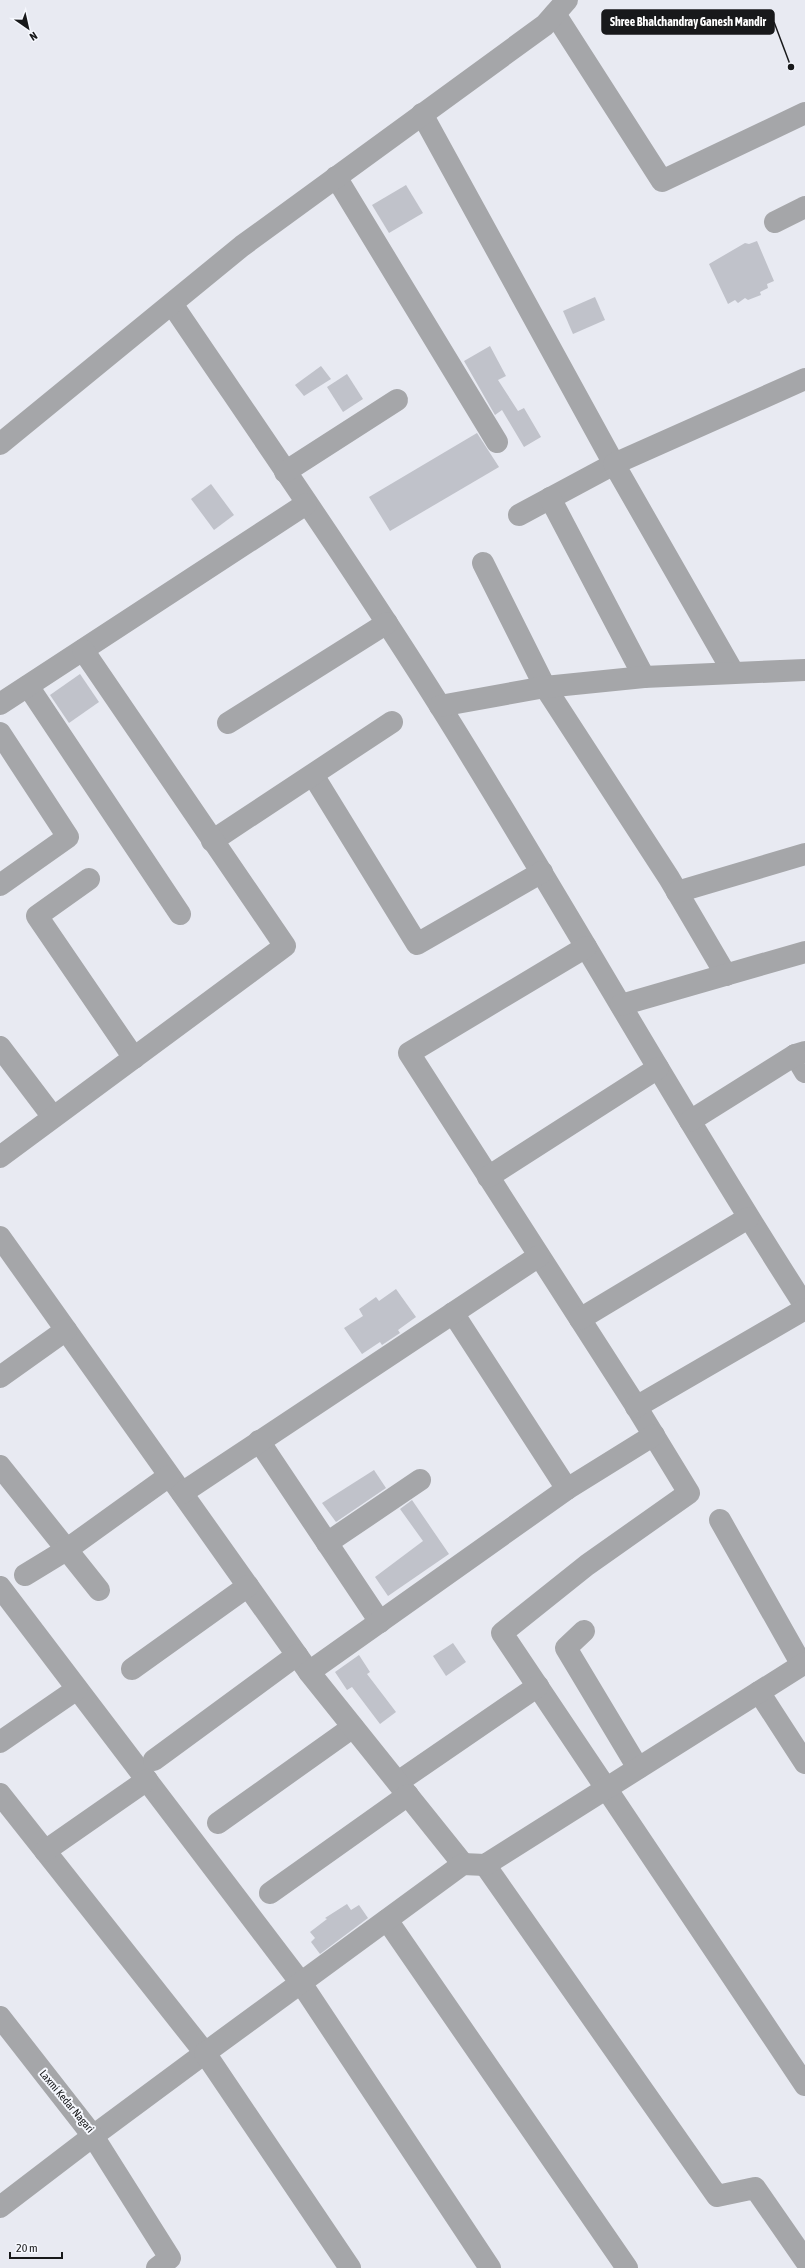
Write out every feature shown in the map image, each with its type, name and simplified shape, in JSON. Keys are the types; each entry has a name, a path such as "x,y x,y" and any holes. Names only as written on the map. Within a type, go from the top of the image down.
{"street":[{"path":"0,444 242,246 545,25 561,7 662,181 805,113"},
{"path":"422,114 614,464 733,672"},
{"path":"336,177 497,442"},
{"path":"775,222 805,208"},
{"path":"172,304 440,706 542,872 748,1218 805,1308 636,1407"},
{"path":"519,515 614,464 805,379"},
{"path":"285,472 397,400"},
{"path":"550,498 644,677"},
{"path":"0,704 306,504"},
{"path":"484,563 545,687 678,892 726,975"},
{"path":"228,723 386,623"},
{"path":"0,1157 285,946 83,650"},
{"path":"440,706 545,687 644,677 805,670"},
{"path":"28,686 180,914"},
{"path":"212,841 392,722"},
{"path":"0,733 68,837 0,884"},
{"path":"313,775 417,944 542,872"},
{"path":"678,892 805,854"},
{"path":"89,879 38,916 134,1058"},
{"path":"586,947 408,1052 654,1435 689,1493 586,1565 502,1633 805,2085"},
{"path":"621,1005 805,952"},
{"path":"0,1047 53,1118"},
{"path":"690,1121 802,1060"},
{"path":"488,1177 658,1068"},
{"path":"580,1319 748,1218"},
{"path":"0,1237 303,1664 463,1864 485,1865 804,1664 720,1520"},
{"path":"25,1575 176,1484 259,1441 539,1256"},
{"path":"453,1313 567,1488"},
{"path":"0,1377 66,1330"},
{"path":"154,1760 303,1664 380,1622 567,1488 654,1435"},
{"path":"259,1441 380,1622"},
{"path":"0,1466 99,1590"},
{"path":"327,1543 420,1480"},
{"path":"132,1669 248,1586"},
{"path":"0,1589 301,1983 490,2268"},
{"path":"584,1631 566,1648 638,1768"},
{"path":"270,1894 403,1789 538,1686"},
{"path":"0,1742 77,1689"},
{"path":"759,1692 805,1763"},
{"path":"218,1823 353,1726"},
{"path":"45,1851 147,1780"},
{"path":"0,1794 205,2053 350,2268"},
{"name":"Laxmi Kedar Nagari","path":"0,2017 93,2136 463,1864"},
{"path":"485,1865 717,2196 755,2188 805,2260"},
{"path":"387,1920 627,2268"},
{"path":"0,2207 93,2136 168,2265"}],"building":[{"path":"406,185 423,213 389,233 372,205"},
{"path":"757,241 774,281 767,284 768,288 760,292 761,295 748,300 745,298 738,303 735,300 728,304 709,264 745,243 749,244"},
{"path":"595,297 605,320 573,334 563,311"},
{"path":"490,346 506,376 498,380 518,411 524,408 541,437 524,447 502,410 495,415 464,361"},
{"path":"321,366 331,379 304,396 295,385"},
{"path":"347,374 363,399 343,412 327,387"},
{"path":"477,433 499,467 390,531 369,497"},
{"path":"211,484 234,515 214,530 191,499"},
{"path":"80,674 99,702 69,723 50,695"},
{"path":"396,1289 416,1317 398,1330 400,1333 382,1345 380,1342 362,1354 344,1328 363,1316 359,1309 376,1297 379,1301"},
{"path":"374,1470 386,1488 336,1522 322,1503"},
{"path":"412,1500 449,1554 388,1596 375,1577 423,1541 400,1509"},
{"path":"453,1643 466,1662 446,1676 433,1656"},
{"path":"359,1655 370,1672 367,1674 396,1712 380,1724 352,1687 347,1690 335,1672"},
{"path":"347,1904 351,1910 359,1905 368,1918 320,1954 311,1942 315,1938 310,1932 327,1919 325,1918"}],"place":[{"name":"Shree Bhalchandray Ganesh Mandir","path":"791,67"}]}
